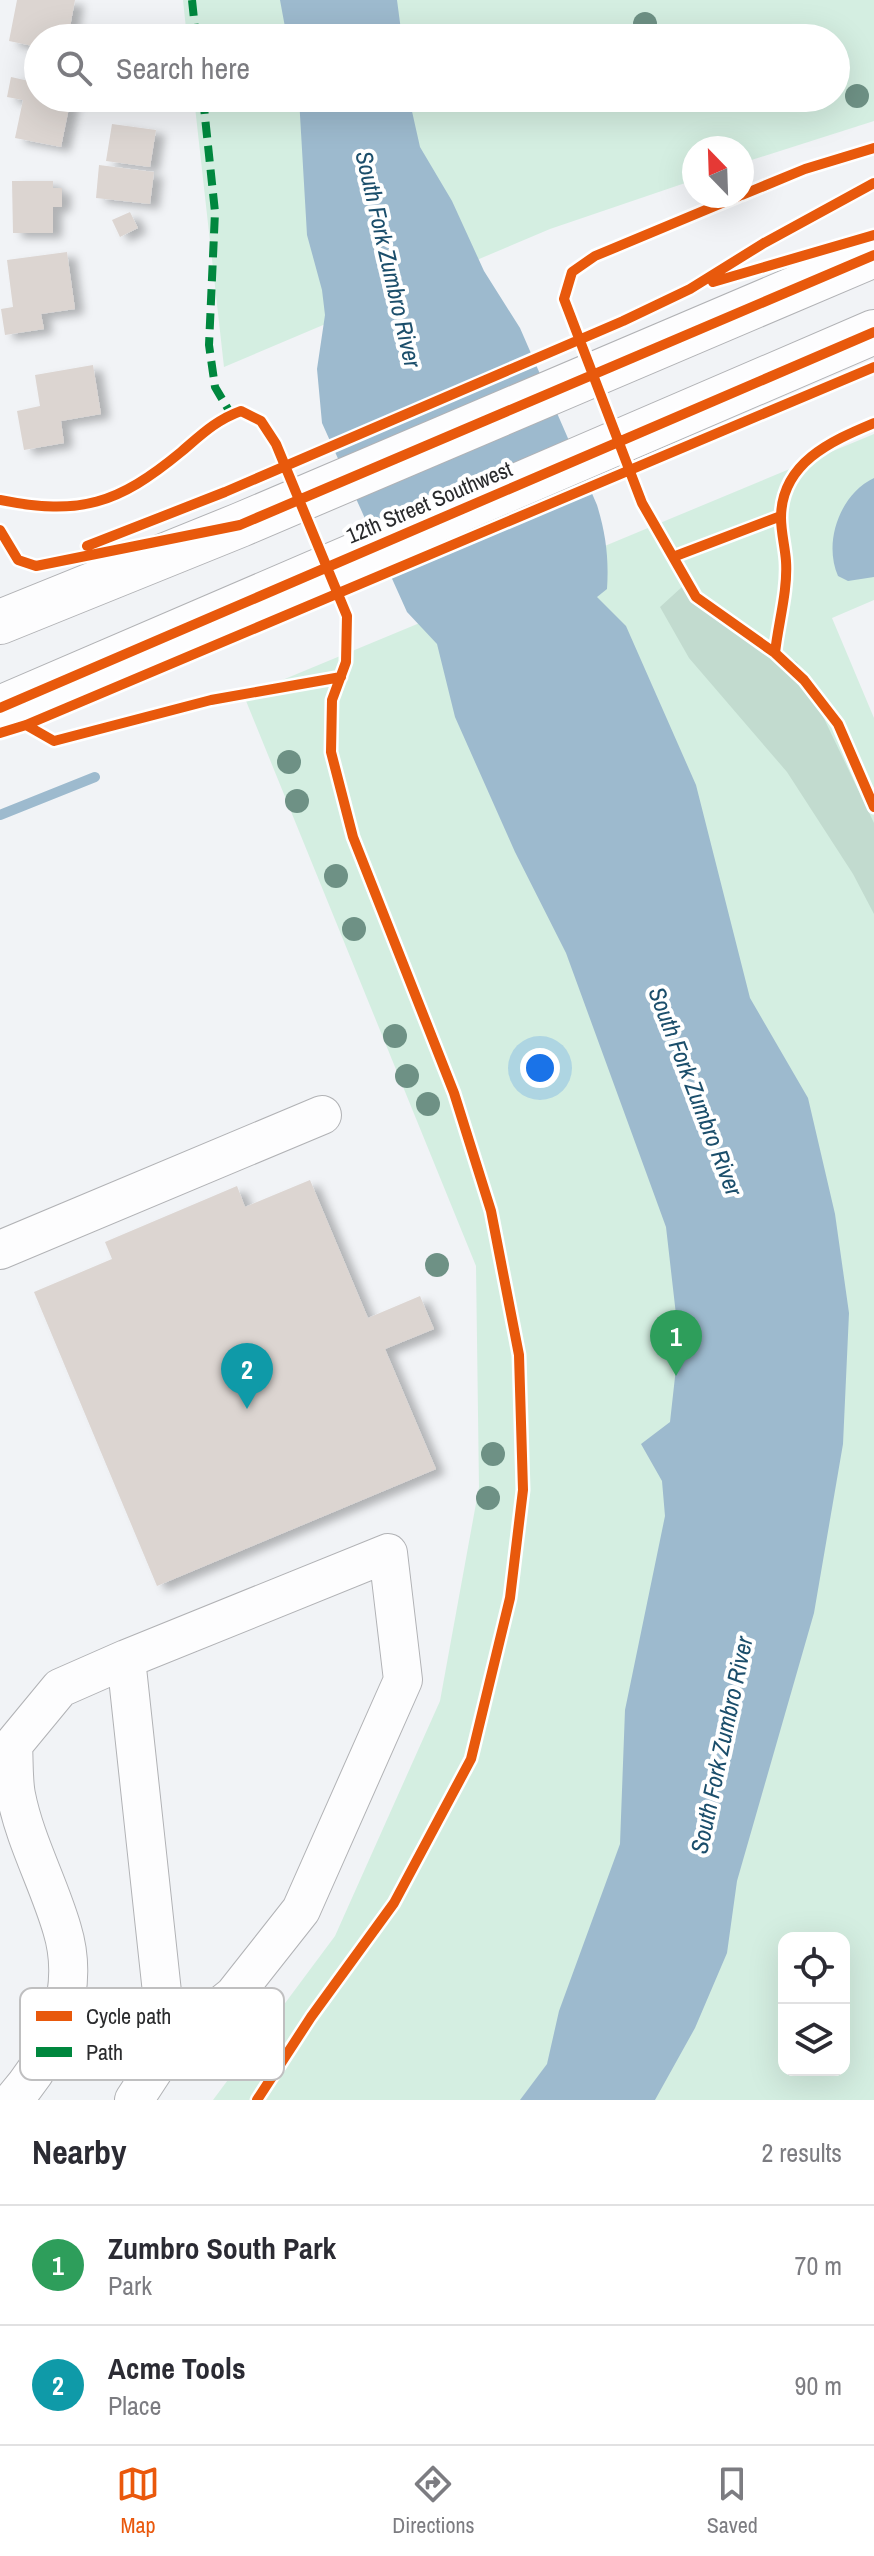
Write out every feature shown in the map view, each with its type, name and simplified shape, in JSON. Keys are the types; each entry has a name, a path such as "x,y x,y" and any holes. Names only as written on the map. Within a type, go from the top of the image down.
{"main road":[{"path":"0,622 240,525 874,255"},
{"name":"12th Street Southwest","path":"0,708 874,332"}],"street":[{"path":"0,1250 322,1115"},
{"path":"66,1988 68,1975 63,1933 15,1792 13,1745 60,1688 388,1553 403,1680 301,1910 240,1988"},
{"path":"126,1659 162,1988"},
{"path":"13,2100 28,2080"},
{"path":"134,2100 147,2080"}],"green space":[{"path":"183,0 874,0 874,121 754,159 754,136 682,136 682,184 550,229 224,367 196,112 850,112 850,24 186,24"},
{"path":"874,434 874,600 832,618 874,718 874,2100 213,2100 228,2080 284,2080 284,2005 335,1936 440,1701 479,1487 476,1266 244,696"},
{"path":"683,586 718,616 797,662 874,823 874,914 853,874 787,772 689,658 660,607"}],"water":[{"path":"280,0 397,0 400,24 284,24"},
{"name":"South Fork Zumbro River","path":"300,112 412,112 420,147 452,201 484,271 520,328 597,505 606,547 608,578 607,589 597,597 626,626 696,785 750,998 808,1098 835,1214 849,1313 843,1444 814,1613 737,1881 727,1953 695,2028 655,2100 520,2100 547,2064 559,2011 620,1844 625,1710 665,1516 662,1481 641,1444 670,1422 679,1341 666,1227 566,953 515,852 455,717 437,644 407,612 322,423 317,369 325,315 322,290 307,235"},
{"path":"874,478 874,577 848,581 838,576 834,563 834,534 852,495"}],"building":[{"path":"17,0 75,0 71,24 24,24 24,44 9,41"},
{"path":"11,77 24,80 24,112 68,112 61,147 15,138 23,100 7,97"},
{"path":"112,124 156,130 150,167 106,161"},
{"path":"99,165 154,172 150,204 96,198"},
{"path":"12,181 53,181 53,188 62,188 62,207 53,207 53,233 13,233"},
{"path":"130,212 138,228 120,237 112,220"},
{"path":"67,252 75,309 41,314 44,329 5,335 1,309 13,307 7,260"},
{"path":"93,365 101,414 61,421 64,443 24,450 17,411 40,406 35,375"},
{"path":"310,1180 368,1318 420,1296 434,1329 385,1349 436,1469 157,1586 34,1292 112,1259 105,1242 237,1186 245,1207"}],"waterway":[{"path":"0,815 95,777"}],"marked path":[{"path":"192,0 195,24"},
{"path":"204,112 215,212 209,345 215,387 231,414"}],"cycle path":[{"path":"754,190 805,169 874,148"},
{"path":"87,546 225,492 623,321 690,289 764,243 874,183"},
{"path":"710,208 595,256 572,272 564,299 642,503 696,597 775,653 804,680 838,724 874,807"},
{"path":"713,282 874,235"},
{"path":"0,530 18,560 36,566 240,525 874,255"},
{"path":"0,708 874,332"},
{"path":"0,733 26,725 874,367"},
{"path":"0,500 53,507 97,502 137,484 216,423 241,411 261,421 276,444 347,616 346,662 332,700 331,752 353,837 454,1093 491,1211 519,1355 523,1490 510,1598 471,1759 394,1903 284,2058"},
{"path":"775,653 786,572 781,518 789,482 811,457 826,446 874,423"},
{"path":"673,557 781,516"},
{"path":"26,725 54,741 211,700 341,677"},
{"path":"257,2100 270,2080"}],"place":[{"name":"Zumbro South Park","path":"676,1376"},
{"name":"Acme Tools","path":"247,1409"}]}
